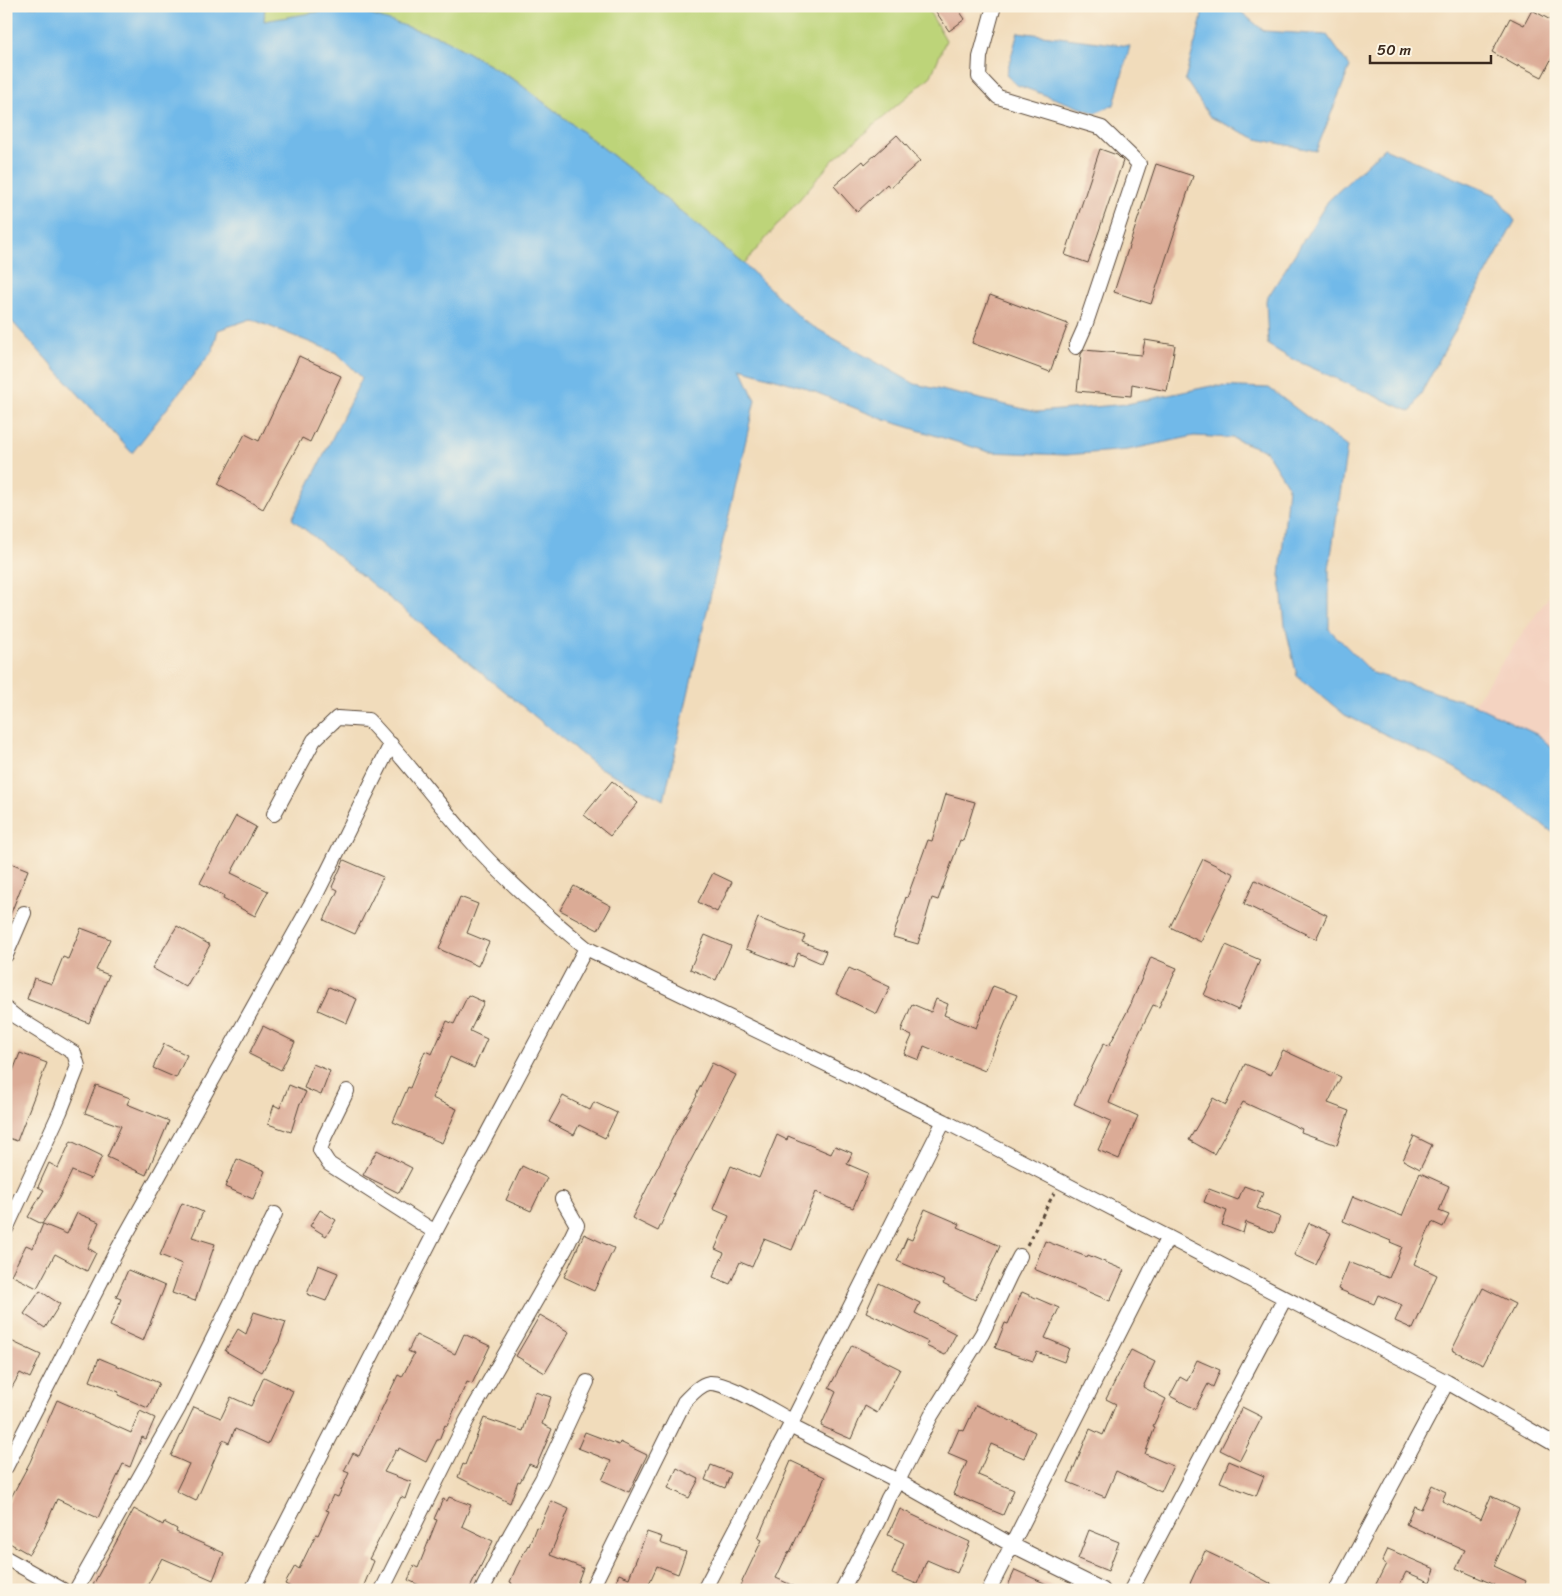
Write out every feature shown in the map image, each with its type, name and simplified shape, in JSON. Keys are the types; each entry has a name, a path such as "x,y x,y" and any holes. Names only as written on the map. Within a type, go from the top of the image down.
{"street":[{"path":"994,6 980,57 979,77 998,97 1102,128 1139,164 1084,329 1076,346"},
{"path":"274,814 314,740 337,718 368,720 391,744 473,843 546,915 586,948 944,1121 1447,1382 1556,1445"},
{"path":"6,1467 114,1256 316,895 391,744"},
{"path":"6,955 24,913"},
{"path":"252,1590 435,1232 586,948"},
{"path":"6,1009 74,1054 78,1066 60,1112 6,1228"},
{"path":"347,1091 320,1150 329,1164 435,1232"},
{"path":"704,1590 791,1424 944,1121"},
{"path":"382,1590 467,1420 566,1248 577,1225 562,1199"},
{"path":"76,1590 179,1406 275,1214"},
{"path":"989,1590 1168,1237"},
{"path":"842,1590 931,1416 982,1334 1020,1256"},
{"path":"1131,1590 1285,1298"},
{"path":"482,1590 511,1533 542,1479 587,1382"},
{"path":"1336,1590 1447,1382"},
{"path":"591,1590 684,1402 696,1389 708,1383 723,1384 791,1424 1012,1545 1103,1590"},
{"path":"6,1558 63,1590"}],"path":[{"path":"1020,1256 1060,1181"}],"shaded area":[{"path":"1556,586 1556,751 1538,735 1473,704"}],"green space":[{"path":"265,6 926,6 946,40 931,76 834,159 744,264 620,161 516,81 443,38 263,21"}],"water":[{"path":"6,6 265,6 264,21 346,7 443,38 516,81 620,161 744,264 805,322 915,384 1037,412 1127,404 1211,386 1269,388 1347,447 1329,569 1329,629 1373,673 1473,704 1538,735 1556,751 1556,835 1520,807 1453,767 1345,715 1297,676 1285,625 1280,577 1288,486 1266,451 1232,438 1194,436 1128,450 1066,455 989,452 885,420 800,386 741,369 755,400 664,800 596,766 292,519 362,378 337,353 251,319 218,330 213,350 132,453 6,315"},
{"path":"1203,6 1234,6 1264,31 1327,35 1350,67 1316,151 1257,139 1210,117 1185,79 1201,21"},
{"path":"1018,32 1130,46 1114,105 1095,113 1017,85 1006,75"},
{"path":"1384,148 1496,195 1515,221 1411,412 1290,358 1268,345 1266,300 1328,201"}],"building":[{"path":"932,6 956,6 965,19 949,31"},
{"path":"1532,10 1556,23 1556,50 1542,77 1518,65 1518,67 1492,52 1510,18 1524,25"},
{"path":"897,135 920,161 890,188 887,184 857,212 834,186 863,161 865,164"},
{"path":"1100,149 1117,155 1123,161 1088,263 1065,255"},
{"path":"1156,164 1193,176 1151,304 1114,292"},
{"path":"990,295 1068,324 1050,372 972,343"},
{"path":"1145,340 1175,345 1167,391 1132,384 1131,396 1077,391 1081,354 1084,350 1142,355"},
{"path":"299,356 341,376 310,442 302,438 263,509 218,484 245,434 259,441"},
{"path":"612,781 638,803 610,836 584,815"},
{"path":"946,794 975,802 963,841 960,840 938,900 932,898 918,944 893,937 928,840 932,841"},
{"path":"236,816 256,827 231,873 268,891 255,916 223,899 224,896 200,883"},
{"path":"1203,859 1234,874 1201,942 1170,927"},
{"path":"344,860 383,877 355,934 324,920 338,890 332,887"},
{"path":"6,861 28,870 7,923 6,922"},
{"path":"713,873 732,882 717,912 698,902"},
{"path":"1255,880 1327,915 1316,939 1244,904"},
{"path":"574,886 611,906 598,930 560,910"},
{"path":"460,897 478,904 467,933 489,942 478,966 439,949"},
{"path":"758,918 805,936 802,942 826,951 821,963 798,953 793,967 746,949"},
{"path":"177,926 210,945 186,987 152,968"},
{"path":"81,928 110,939 96,970 109,975 89,1023 27,999 34,978 52,984 63,957 68,959"},
{"path":"705,935 731,946 716,980 690,969"},
{"path":"1226,945 1260,960 1238,1010 1204,995"},
{"path":"1151,957 1177,968 1159,1007 1153,1005 1131,1049 1109,1103 1138,1116 1119,1159 1098,1150 1111,1121 1074,1104 1104,1043 1109,1046 1130,1006"},
{"path":"849,968 890,987 877,1014 836,994"},
{"path":"993,986 1017,995 985,1071 924,1046 919,1060 904,1054 912,1036 901,1031 912,1004 931,1012 936,999 948,1004 944,1015 976,1028"},
{"path":"329,987 357,999 347,1023 318,1010"},
{"path":"468,995 484,1002 470,1031 487,1039 474,1068 450,1057 432,1098 457,1109 442,1143 393,1122 408,1087 410,1088 425,1051 432,1054 447,1021 454,1024"},
{"path":"263,1026 295,1042 281,1070 249,1054"},
{"path":"164,1044 187,1055 176,1078 153,1068"},
{"path":"1283,1050 1341,1077 1328,1103 1349,1111 1337,1145 1301,1132 1302,1129 1243,1102 1214,1154 1189,1140 1213,1098 1226,1105 1245,1064 1271,1075"},
{"path":"20,1053 47,1063 17,1141 6,1137 6,1089"},
{"path":"712,1063 736,1075 673,1194 675,1194 658,1231 632,1218 675,1133 697,1096"},
{"path":"313,1064 330,1071 321,1095 304,1088"},
{"path":"96,1085 130,1098 127,1104 169,1121 146,1175 107,1157 121,1126 85,1113"},
{"path":"289,1085 306,1092 300,1103 291,1132 268,1124 274,1105 280,1108"},
{"path":"563,1096 590,1110 594,1102 617,1113 605,1138 579,1125 574,1135 549,1122"},
{"path":"777,1135 787,1140 788,1136 831,1154 835,1146 852,1153 847,1164 868,1173 853,1208 816,1192 792,1250 764,1239 752,1267 740,1262 730,1284 713,1277 724,1253 715,1249 729,1216 713,1209 731,1166 759,1178"},
{"path":"1414,1136 1432,1145 1420,1169 1403,1160"},
{"path":"71,1141 102,1156 91,1179 72,1171 59,1198 42,1224 28,1217 44,1190 38,1187 49,1163 58,1168"},
{"path":"377,1150 412,1168 399,1193 363,1175"},
{"path":"237,1159 265,1171 253,1199 225,1187"},
{"path":"522,1166 547,1178 531,1211 506,1200"},
{"path":"1420,1173 1449,1186 1439,1211 1449,1215 1443,1227 1432,1222 1414,1264 1437,1275 1413,1329 1395,1321 1402,1305 1378,1295 1374,1304 1338,1289 1349,1262 1389,1278 1402,1247 1343,1221 1353,1196 1402,1216"},
{"path":"1244,1186 1263,1193 1257,1208 1280,1217 1274,1233 1246,1222 1243,1233 1222,1225 1227,1211 1204,1202 1209,1189 1238,1200"},
{"path":"182,1203 203,1212 192,1237 215,1244 195,1301 172,1293 182,1264 160,1255"},
{"path":"925,1209 960,1224 958,1227 1000,1246 975,1300 943,1284 945,1281 897,1261 907,1238 912,1240"},
{"path":"320,1210 336,1220 326,1236 310,1226"},
{"path":"77,1213 99,1222 88,1248 96,1253 87,1271 55,1254 37,1288 11,1275 26,1245 33,1248 43,1224 67,1234"},
{"path":"1309,1223 1331,1233 1316,1265 1294,1255"},
{"path":"584,1234 614,1248 594,1291 564,1277"},
{"path":"1045,1241 1087,1257 1088,1255 1124,1270 1110,1301 1034,1269"},
{"path":"318,1265 338,1273 326,1301 307,1294"},
{"path":"128,1270 165,1286 143,1341 110,1326 121,1299 116,1297"},
{"path":"879,1283 920,1303 915,1313 956,1334 945,1355 926,1346 928,1342 866,1312"},
{"path":"1483,1288 1515,1304 1483,1365 1452,1350"},
{"path":"40,1291 60,1304 45,1328 24,1314"},
{"path":"1022,1292 1059,1308 1045,1338 1069,1348 1064,1362 1037,1352 1033,1361 995,1348 1005,1323 1008,1324"},
{"path":"254,1312 286,1322 279,1342 262,1372 225,1351 238,1329 246,1334"},
{"path":"540,1315 569,1332 545,1373 516,1356"},
{"path":"464,1334 490,1346 472,1384 467,1382 447,1426 445,1425 439,1440 437,1440 426,1462 399,1448 384,1472 411,1482 405,1499 401,1497 369,1559 374,1561 362,1590 296,1590 285,1584 295,1566 299,1569 316,1534 318,1535 329,1511 326,1510 333,1495 338,1497 349,1473 344,1471 353,1453 359,1456 398,1375 402,1377 414,1354 408,1351 416,1335 455,1354"},
{"path":"11,1341 41,1355 30,1378 20,1373 6,1398 6,1352"},
{"path":"852,1345 900,1369 877,1413 865,1406 851,1439 821,1426 836,1392 829,1388"},
{"path":"1131,1350 1155,1362 1143,1387 1166,1399 1153,1426 1155,1427 1145,1454 1173,1466 1161,1492 1116,1471 1105,1497 1068,1482 1090,1429 1103,1435 1116,1404 1106,1399"},
{"path":"99,1358 159,1383 148,1408 118,1395 119,1392 90,1381"},
{"path":"1197,1360 1220,1370 1213,1387 1208,1384 1195,1409 1170,1396 1180,1377 1187,1381"},
{"path":"264,1377 293,1391 268,1444 235,1429 229,1443 223,1440 196,1501 176,1491 189,1464 171,1456 194,1407 221,1418 231,1397 251,1406"},
{"path":"535,1392 551,1397 542,1424 552,1429 536,1467 529,1464 520,1482 518,1481 510,1503 458,1477 463,1464 465,1465 484,1418 523,1431"},
{"path":"57,1400 131,1433 140,1411 155,1418 146,1439 142,1437 130,1467 123,1464 98,1518 57,1499 44,1529 29,1554 6,1541 6,1507 30,1462"},
{"path":"976,1405 1035,1432 1024,1458 991,1444 978,1475 1014,1490 1003,1515 953,1494 967,1462 948,1454 959,1429 964,1431"},
{"path":"1242,1407 1262,1417 1240,1460 1220,1450"},
{"path":"585,1432 619,1445 620,1442 647,1455 629,1492 602,1480 611,1461 578,1448"},
{"path":"791,1461 825,1477 776,1578 802,1590 738,1590 762,1540 758,1538"},
{"path":"1229,1461 1264,1476 1256,1496 1220,1482"},
{"path":"711,1465 731,1473 725,1488 705,1480"},
{"path":"677,1468 699,1479 689,1498 668,1488"},
{"path":"1432,1485 1446,1492 1442,1501 1481,1519 1491,1496 1519,1509 1494,1566 1526,1581 1522,1590 1493,1590 1495,1585 1456,1568 1465,1550 1406,1524 1414,1506 1421,1509"},
{"path":"449,1497 471,1505 462,1526 493,1541 469,1590 430,1590 408,1580 414,1566 418,1568 437,1520 434,1519 443,1499 447,1501"},
{"path":"551,1501 569,1509 550,1555 583,1568 577,1584 574,1590 510,1590 512,1583 510,1582 516,1568 529,1546 536,1527 539,1528"},
{"path":"134,1509 163,1525 164,1522 177,1529 176,1532 224,1553 213,1580 162,1558 145,1590 101,1590 93,1585"},
{"path":"900,1509 970,1542 957,1573 927,1560 917,1584 892,1574 904,1543 888,1535"},
{"path":"1089,1530 1119,1542 1108,1571 1078,1559"},
{"path":"647,1532 662,1537 660,1543 686,1552 678,1574 657,1566 648,1586 657,1590 612,1590 619,1574 629,1578"},
{"path":"1388,1549 1435,1569 1430,1582 1406,1572 1397,1590 1373,1590 1386,1564 1382,1562"},
{"path":"1205,1551 1243,1569 1283,1590 1187,1590"},
{"path":"1015,1570 1060,1590 1006,1590"}]}
